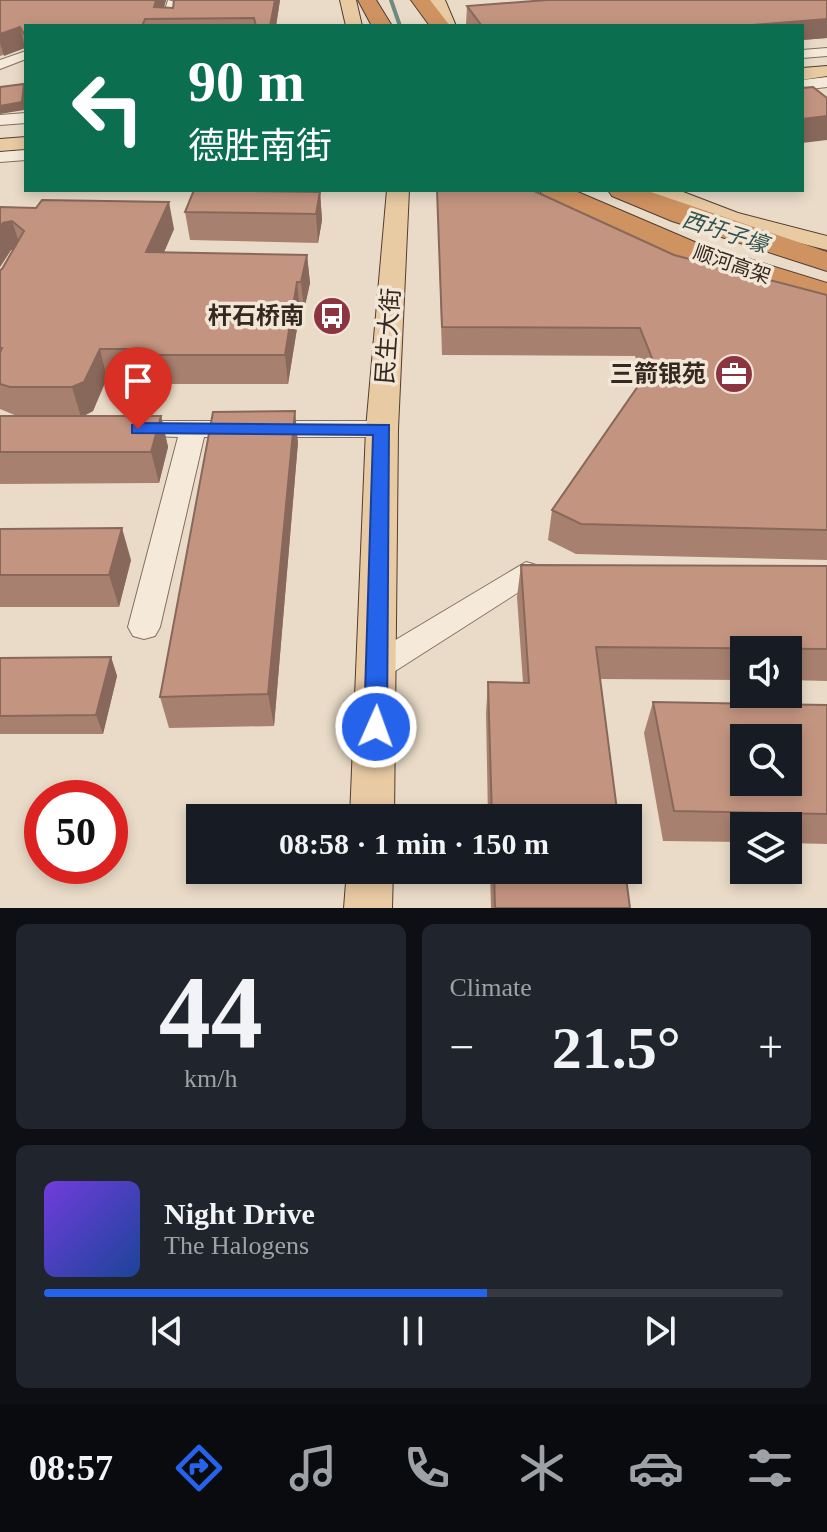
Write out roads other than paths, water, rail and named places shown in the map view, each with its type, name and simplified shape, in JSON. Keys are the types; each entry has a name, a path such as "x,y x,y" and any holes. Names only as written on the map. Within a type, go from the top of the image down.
{"highway":[{"path":"367,0 381,24"},
{"path":"382,0 398,13"},
{"path":"420,0 438,24"},
{"name":"顺河高架","path":"585,192 661,226 827,276"},
{"path":"626,192 682,215 827,262"},
{"path":"539,194 610,239 827,307"},
{"name":"顺河高架","path":"539,194 751,272 827,293"}],"main road":[{"path":"348,0 354,24"},
{"path":"437,0 447,24"},
{"path":"804,63 827,60"},
{"path":"804,74 827,71"},
{"path":"0,129 24,127"},
{"path":"0,145 24,143"},
{"name":"民生大街","path":"373,804 382,429 398,192"},
{"path":"663,192 730,218 827,243"},
{"path":"368,908 369,884"}],"street":[{"path":"168,24 173,3"},
{"path":"804,54 827,52"},
{"path":"0,65 24,55"},
{"path":"804,85 827,82"},
{"path":"0,120 24,118"},
{"path":"0,157 24,155"},
{"path":"712,281 827,313"},
{"path":"104,428 382,429"},
{"path":"144,627 193,429"},
{"path":"378,666 526,573"}],"waterway":[{"name":"西圩子壕","path":"391,0 399,24"}],"place":[{"name":"杆石桥南","path":"332,316"},
{"name":"三箭银苑","path":"734,374"}]}
